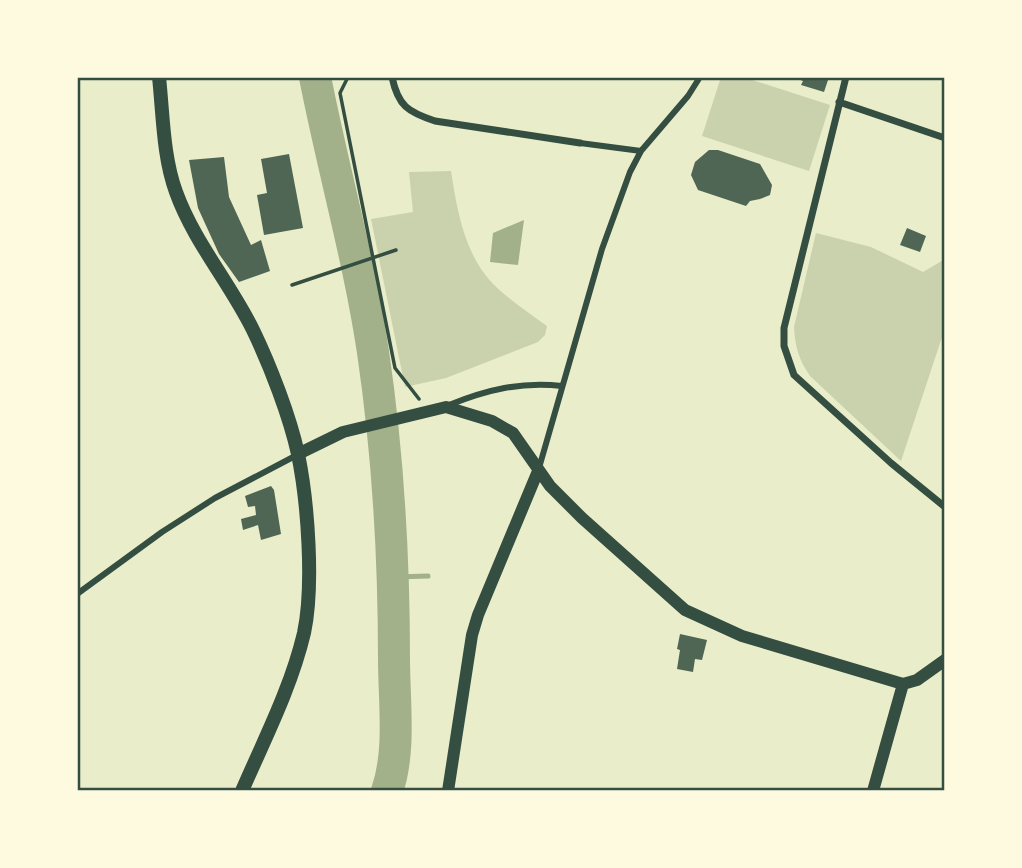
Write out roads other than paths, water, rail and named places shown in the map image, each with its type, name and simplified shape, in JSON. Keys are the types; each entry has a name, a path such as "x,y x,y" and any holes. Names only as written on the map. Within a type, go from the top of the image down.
{"main road":[{"path":"159,77 174,189 191,224 252,327 298,454 309,558 309,593 304,630 290,678 243,791"}],"street":[{"path":"392,77 398,98 414,114 435,121 641,151"},
{"path":"846,77 784,328 788,360 794,375 891,463 945,507"},
{"path":"448,791 467,667 478,615 538,471 608,231 630,172 641,151 688,96 698,78"},
{"path":"839,102 945,138"},
{"path":"77,594 162,532 215,498 343,432 435,409 478,393 527,383 562,386"},
{"path":"435,409 492,421 513,433 538,471 582,519 685,610 741,636 903,684 930,673 945,660"},
{"path":"873,791 903,684"}],"waterway":[{"path":"315,77 367,317 383,429 393,582 396,726 394,760 387,791"},
{"path":"394,577 428,576"}]}
